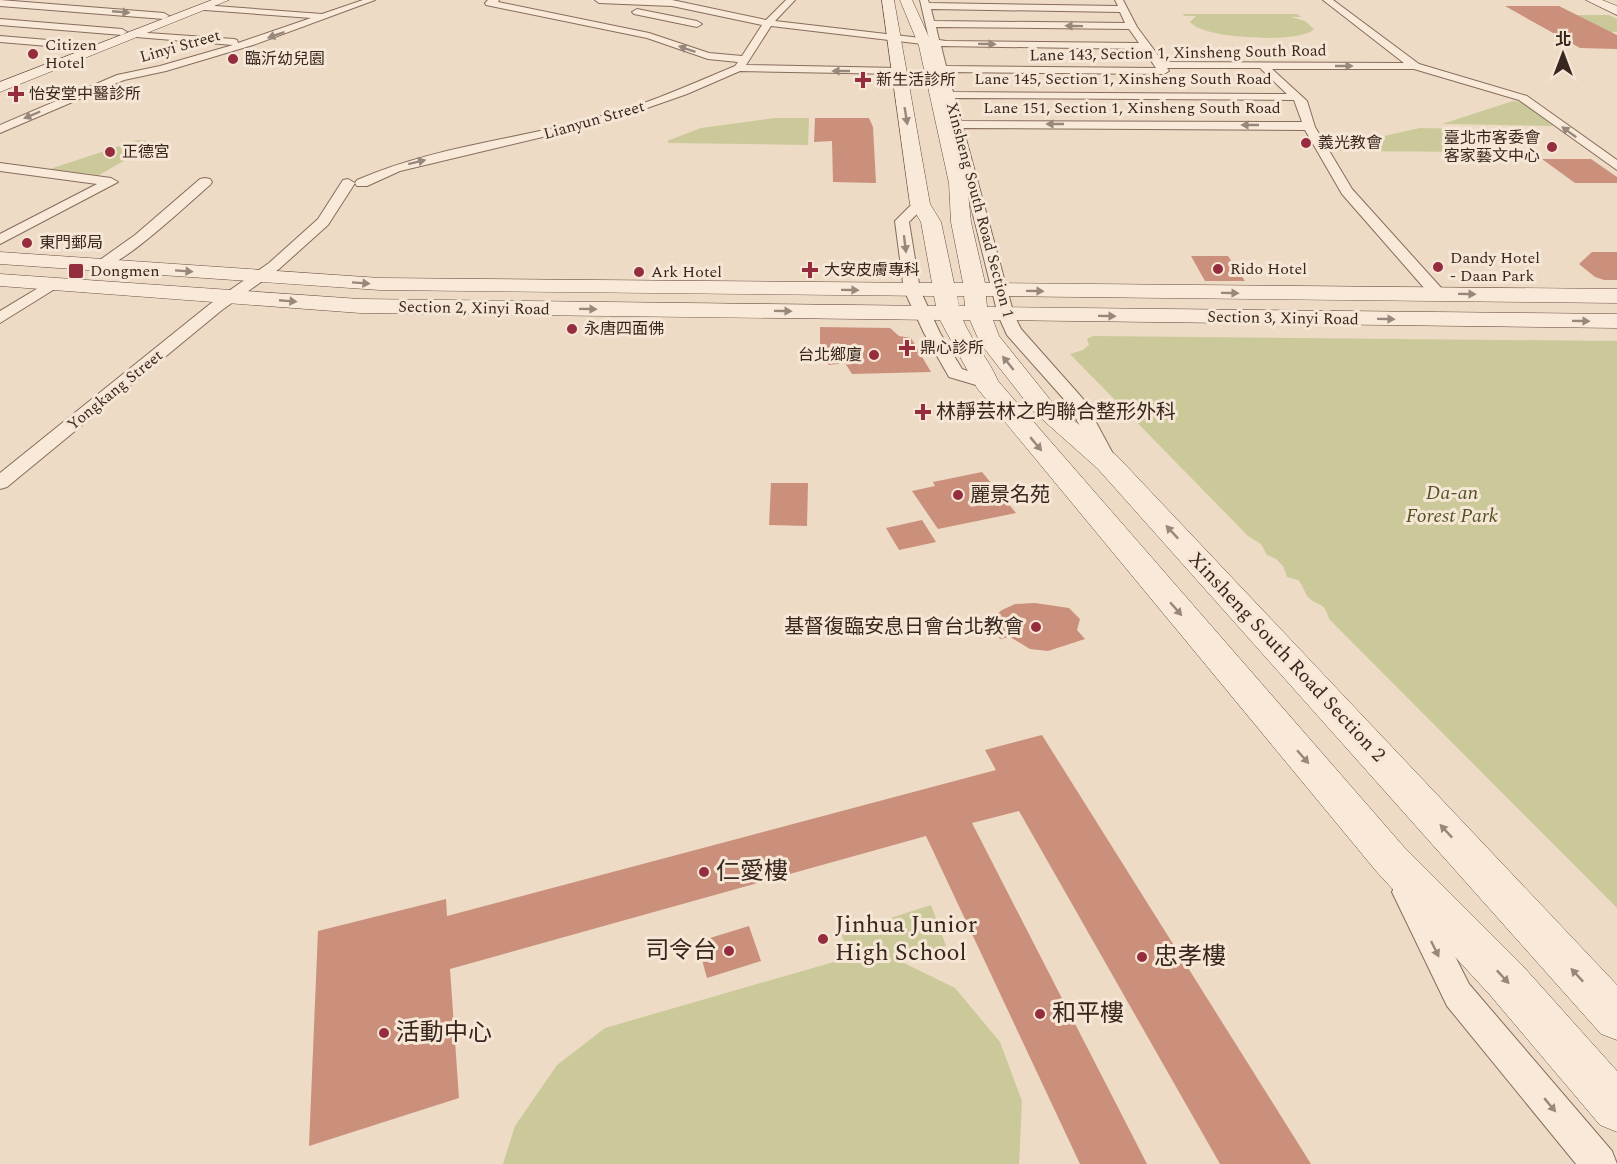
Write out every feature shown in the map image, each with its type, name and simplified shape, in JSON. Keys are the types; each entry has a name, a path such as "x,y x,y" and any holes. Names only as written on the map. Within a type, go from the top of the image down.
{"main road":[{"path":"0,79 84,46 129,33 164,16 223,0"},
{"path":"888,0 920,204 931,222 949,314 957,333 981,369 986,383 1390,859 1506,980 1617,1108"},
{"name":"Xinsheng South Road Section 1","path":"906,0 907,6 929,37 926,46 958,183 961,222 977,302"},
{"path":"1592,0 1617,11"},
{"path":"1611,0 1617,6"},
{"path":"0,87 206,3"},
{"name":"Section 2, Xinyi Road","path":"0,258 380,284 943,291 977,302"},
{"name":"Section 2, Xinyi Road","path":"0,280 360,306 949,314"},
{"name":"Section 3, Xinyi Road","path":"949,314 999,291 1617,296"},
{"name":"Section 3, Xinyi Road","path":"977,302 1006,315 1617,321"},
{"name":"Xinsheng South Road Section 2","path":"977,302 987,338 1043,407 1108,463 1617,1018"}],"street":[{"path":"0,32 93,0"},
{"name":"Linyi Street","path":"0,129 121,77 162,69 250,43 371,0"},
{"path":"495,0 489,3 648,36 708,56 742,63 899,71"},
{"path":"599,0 673,1 768,23 894,37 1132,26"},
{"path":"742,63 768,23 791,0"},
{"path":"1327,0 1415,66 1523,98 1617,166"},
{"path":"0,3 164,16"},
{"path":"206,3 326,16"},
{"path":"925,3 1121,4 1132,26 1160,65"},
{"name":"Xinsheng South Road Section 1","path":"925,3 929,37 942,69 1006,315 1013,331 1078,404 1108,463"},
{"path":"0,15 32,5"},
{"path":"624,10 697,24"},
{"path":"0,22 250,43"},
{"path":"929,37 1064,84 1145,46"},
{"path":"0,39 84,46"},
{"name":"Lianyun Street","path":"230,297 260,276 323,222 355,183 396,168 575,127 640,108 742,63"},
{"name":"Lane 143, Section 1, Xinsheng South Road","path":"1160,65 1415,66"},
{"name":"Lane 143, Section 1, Xinsheng South Road","path":"942,69 1064,84 1164,71 1160,65"},
{"path":"1263,66 1298,97 1308,126 1347,191 1438,294"},
{"name":"Lane 145, Section 1, Xinsheng South Road","path":"949,95 1064,84 1298,97"},
{"name":"Lane 151, Section 1, Xinsheng South Road","path":"956,124 1064,84 1308,126"},
{"path":"0,122 13,123"},
{"path":"0,167 111,182 0,240"},
{"path":"102,265 140,238 205,182"},
{"path":"920,204 902,221 912,290 955,373 986,383"},
{"path":"0,221 27,225"},
{"path":"0,318 53,284"},
{"name":"Yongkang Street","path":"2,479 230,297"},
{"path":"1390,859 1458,995 1599,1164"}],"green space":[{"path":"1182,14 1297,14 1301,17 1291,17 1305,21 1314,29 1306,34 1291,37 1231,36 1198,28 1190,22 1196,16"},
{"path":"1559,15 1609,15 1617,19 1617,32 1594,32"},
{"path":"1513,101 1523,102 1553,126 1442,124"},
{"path":"775,118 809,118 808,145 669,143 667,141 701,128"},
{"path":"1420,128 1464,129 1495,152 1331,151 1329,148"},
{"path":"138,140 157,142 99,175 50,169"},
{"name":"Da-an Forest Park","path":"1093,336 1617,341 1617,908 1329,619 1325,609 1308,597 1298,580 1287,577 1283,566 1276,559 1267,555 1261,544 1248,536 1070,354 1083,350 1089,345 1087,339"},
{"path":"931,905 946,946 902,962 955,988 1000,1042 1022,1101 1019,1164 503,1164 515,1126 557,1065 605,1028 851,957 841,934"}],"building":[{"path":"1505,6 1559,6 1617,35 1617,49 1580,48"},
{"path":"815,118 869,118 873,127 876,183 833,182 832,141 814,142"},
{"path":"1542,159 1591,159 1617,177 1617,183 1575,183"},
{"path":"1592,252 1617,252 1617,280 1595,277 1579,264"},
{"name":"Rido Hotel","path":"1191,256 1228,256 1245,281 1205,281"},
{"name":"台北鄉廈","path":"820,327 890,328 899,336 911,338 931,372 852,374 845,363 829,365 826,362 826,349 820,349"},
{"name":"麗景名苑","path":"982,472 1016,513 938,529 912,491 935,486 933,482"},
{"path":"771,483 808,483 807,526 769,525"},
{"path":"922,520 936,542 899,550 886,528"},
{"name":"基督復臨安息日會台北教會","path":"1035,603 1069,608 1080,619 1077,630 1085,639 1048,651 1030,649 1010,637 1000,639 993,624 995,616 1015,604"},
{"path":"1042,735 1311,1164 1220,1164 1019,811 972,823 1147,1164 1080,1164 926,836 450,969 459,1098 309,1146 318,931 446,899 447,916 996,770 985,750"},
{"name":"司令台","path":"749,926 761,961 707,978 697,942"}],"place":[{"name":"Citizen Hotel","path":"33,54"},
{"name":"臨沂幼兒園","path":"233,59"},
{"name":"新生活診所","path":"863,80"},
{"name":"怡安堂中醫診所","path":"16,94"},
{"name":"義光教會","path":"1306,143"},
{"name":"臺北市客委會 客家藝文中心","path":"1552,147"},
{"name":"正德宮","path":"110,152"},
{"name":"東門郵局","path":"27,243"},
{"name":"Dandy Hotel - Daan Park","path":"1438,267"},
{"name":"Rido Hotel","path":"1218,269"},
{"name":"大安皮膚專科","path":"810,270"},
{"name":"Dongmen","path":"76,271"},
{"name":"Ark Hotel","path":"639,272"},
{"name":"永唐四面佛","path":"572,329"},
{"name":"鼎心診所","path":"907,348"},
{"name":"台北鄉廈","path":"874,355"},
{"name":"林靜芸林之昀聯合整形外科","path":"923,412"},
{"name":"麗景名苑","path":"958,495"},
{"name":"基督復臨安息日會台北教會","path":"1036,627"},
{"name":"仁愛樓","path":"704,872"},
{"name":"Jinhua Junior High School","path":"823,939"},
{"name":"司令台","path":"729,951"},
{"name":"忠孝樓","path":"1142,957"},
{"name":"和平樓","path":"1040,1014"},
{"name":"活動中心","path":"384,1033"}]}
